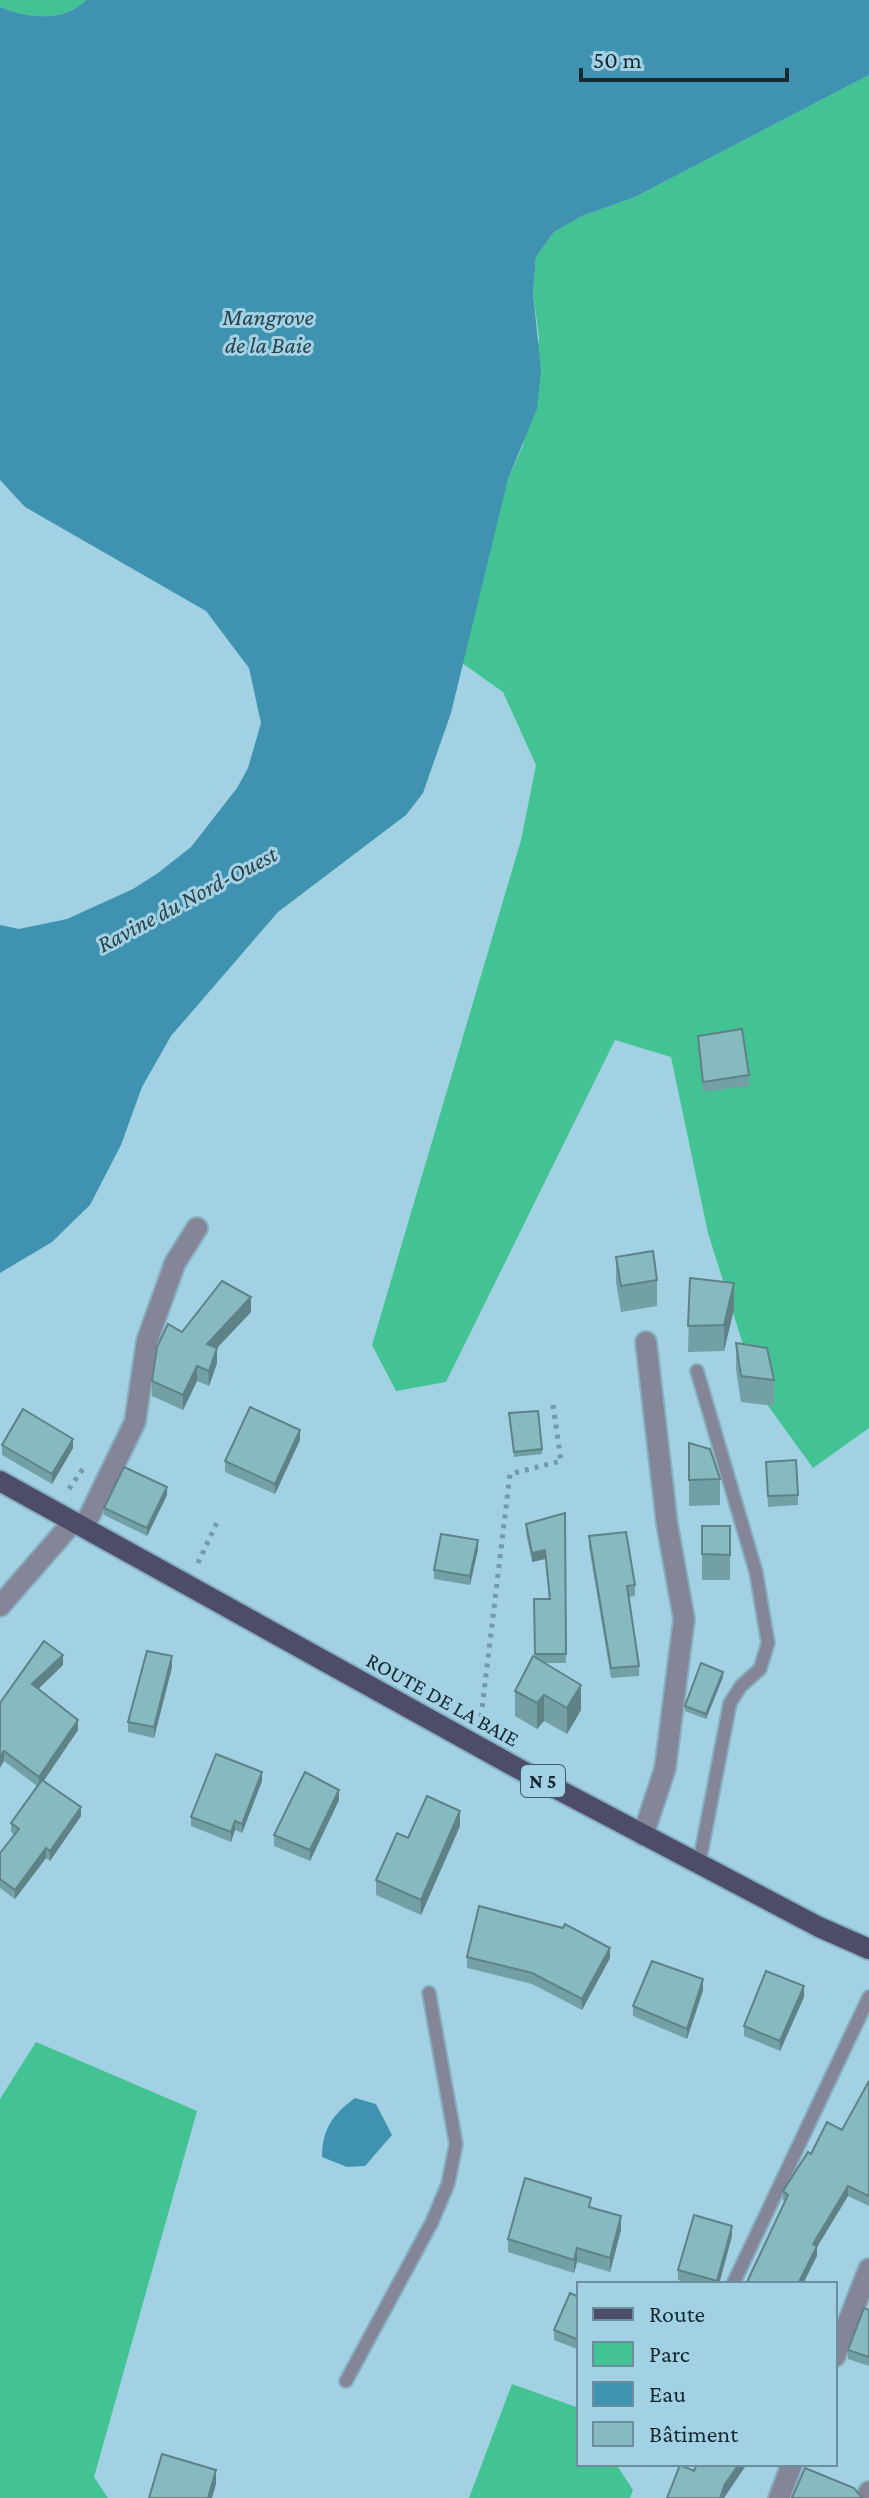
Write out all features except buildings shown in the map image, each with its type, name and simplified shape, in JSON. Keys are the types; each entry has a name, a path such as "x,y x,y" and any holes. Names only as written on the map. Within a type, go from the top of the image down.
{"main road":[{"name":"ROUTE DE LA BAIE","path":"0,1481 643,1835 869,1949"}],"street":[{"path":"0,1606 78,1525 135,1422 147,1341 175,1263 197,1228"},
{"path":"643,1835 665,1769 684,1619 667,1524 646,1342"},
{"path":"837,2351 869,2269"},
{"path":"779,2498 791,2466"}],"lane":[{"path":"697,1371 756,1572 768,1643 760,1669 741,1686 730,1703 699,1864"},
{"path":"346,2381 432,2222 448,2184 456,2144 429,1993"},
{"path":"734,2282 869,1997"}],"path":[{"path":"481,1717 510,1474 561,1461 553,1405"},
{"path":"198,1563 219,1518"}],"green space":[{"path":"0,0 86,0 67,12 33,16 0,7"},
{"path":"869,75 869,1428 813,1468 758,1392 708,1233 671,1057 615,1040 446,1382 396,1391 372,1345 521,840 536,765 503,692 462,663 492,534 508,479 523,445 539,338 533,292 536,257 554,232 582,216 635,197"},
{"path":"36,2042 197,2111 94,2477 108,2498 0,2498 0,2099"},
{"path":"512,2384 577,2407 577,2466 617,2466 633,2490 630,2498 469,2498"}],"water":[{"name":"Mangrove de la Baie","path":"86,0 869,0 869,75 635,197 582,216 554,232 536,257 533,292 541,371 537,409 508,479 451,713 423,793 406,815 278,912 171,1036 142,1087 121,1145 90,1205 52,1242 0,1273 0,925 19,929 67,919 133,889 158,873 191,847 237,788 248,768 261,723 249,668 206,611 25,507 0,480 0,7 22,14 45,16 67,12"},
{"path":"355,2098 376,2104 392,2135 365,2166 347,2167 322,2157 324,2138 330,2123"}],"water label":[{"name":"Ravine du Nord-Ouest","path":"187,899"}]}
